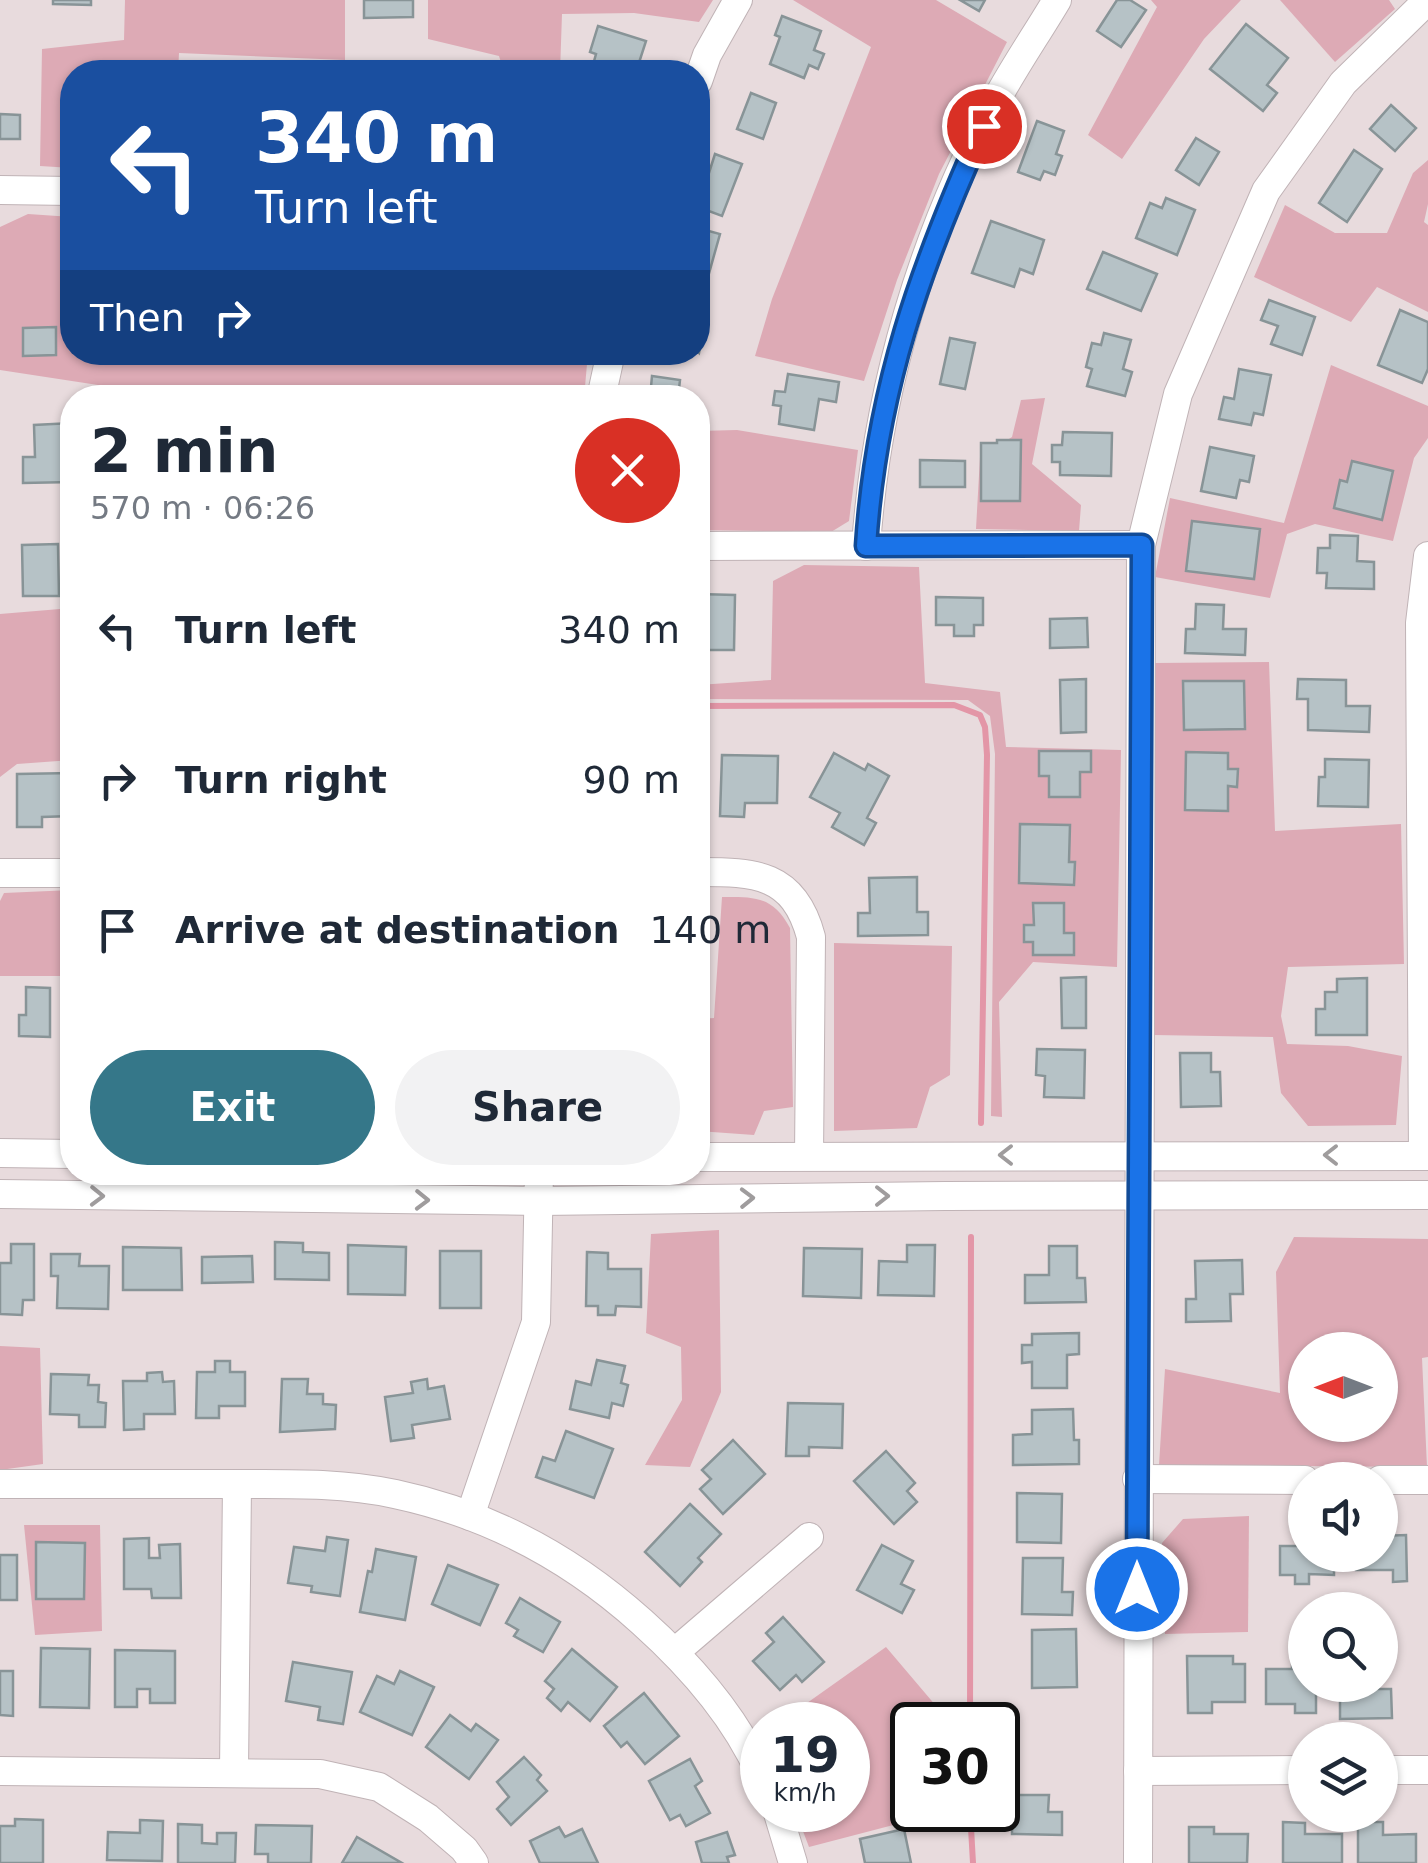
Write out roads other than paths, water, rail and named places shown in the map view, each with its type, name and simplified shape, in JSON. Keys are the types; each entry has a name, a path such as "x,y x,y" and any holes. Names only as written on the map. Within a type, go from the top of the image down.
{"street":[{"path":"705,60 738,0"},
{"path":"866,546 871,480 885,398 909,310 946,210 997,98 1058,0"},
{"path":"1138,1863 1142,545 1178,394 1266,190 1343,83 1428,0"},
{"path":"0,190 60,191"},
{"path":"710,546 1142,545"},
{"path":"710,1157 1425,1156 1420,622 1428,556"},
{"path":"710,872 749,872 780,884 804,910 810,937 808,1156"},
{"path":"0,873 60,873"},
{"path":"0,1154 60,1154"},
{"path":"470,1516 536,1322 539,1185"},
{"path":"0,1194 540,1201 1428,1195"},
{"path":"1137,1480 1288,1480"},
{"path":"1398,1480 1428,1480"},
{"path":"0,1484 334,1486 395,1494 470,1516 536,1544 590,1578 675,1652 721,1707 740,1739"},
{"path":"234,1771 237,1484"},
{"path":"675,1652 809,1537"},
{"path":"1138,1770 1288,1770"},
{"path":"1398,1770 1428,1770"},
{"path":"0,1771 320,1774 380,1788 428,1818 464,1849 474,1863"},
{"path":"784,1832 793,1863"}],"waterway":[{"path":"710,706 954,705 980,715 987,755 981,1123"},
{"path":"970,1702 971,1237"},
{"path":"971,1832 973,1863"}]}
